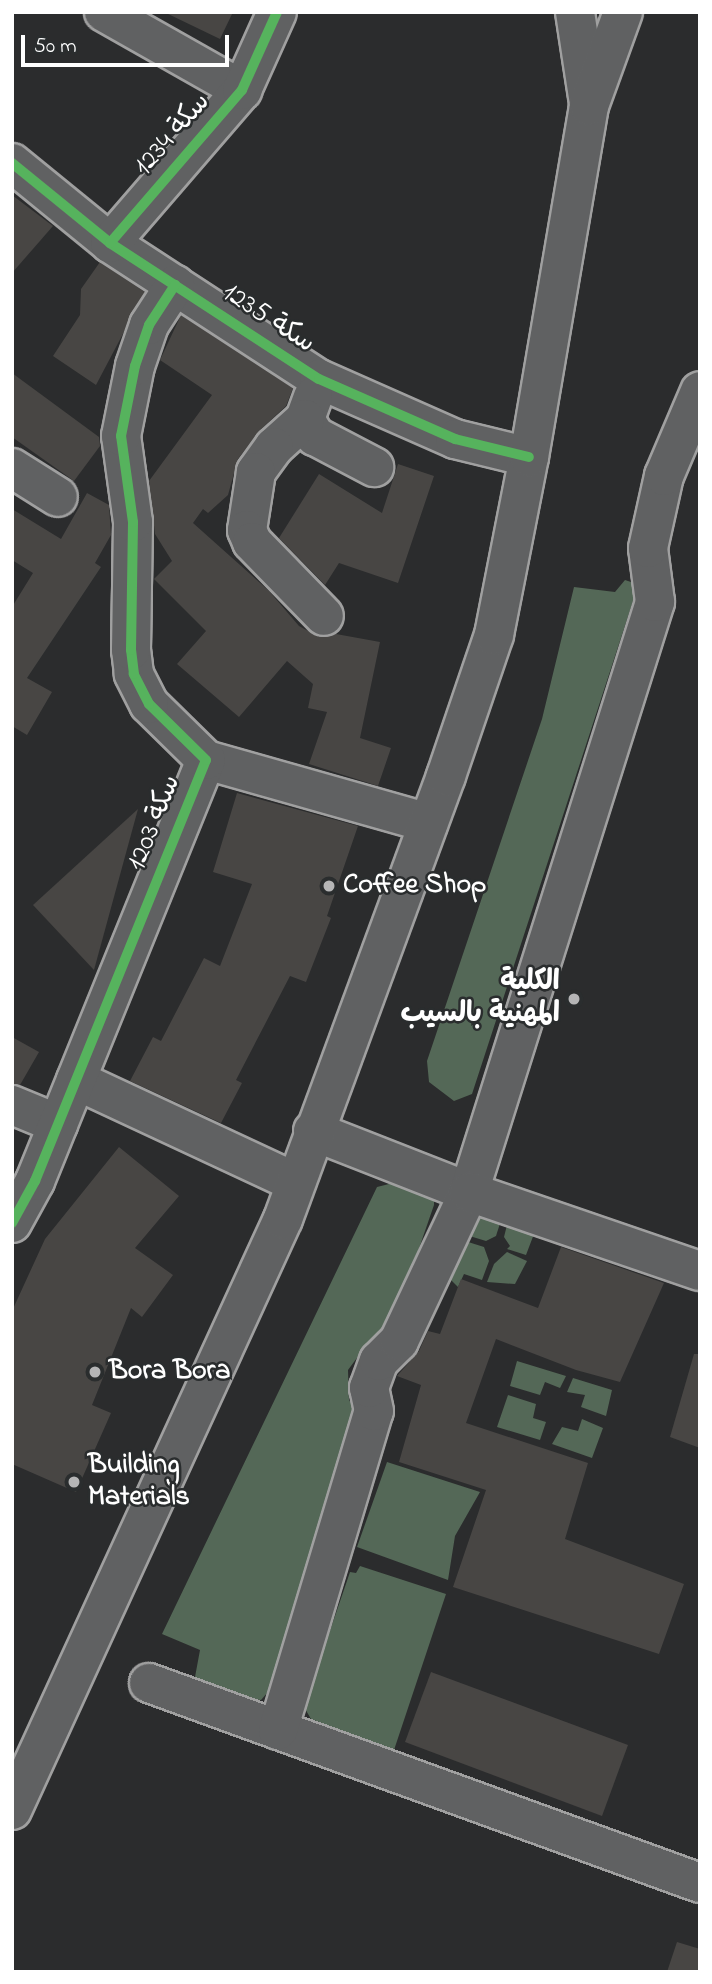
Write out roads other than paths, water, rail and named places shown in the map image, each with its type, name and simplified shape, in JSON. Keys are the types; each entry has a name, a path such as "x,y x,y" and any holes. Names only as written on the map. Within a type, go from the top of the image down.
{"street":[{"path":"104,12 242,90"},
{"name":"سكة 1234","path":"110,243 242,90 276,12"},
{"path":"575,12 589,106"},
{"path":"12,1810 277,1231 428,823 494,635 529,457 589,106 623,12"},
{"name":"سكة 1235","path":"12,163 110,243 319,379 455,439 529,457"},
{"name":"سكة 1203","path":"12,1223 58,1124 206,760 149,704 134,674 131,650 133,522 121,436 135,366 149,325 176,285"},
{"path":"319,379 305,419 274,447 256,472 247,530 252,542 324,616"},
{"path":"278,1730 374,1411 369,1388 379,1361 399,1341 469,1192 655,602 651,536 664,476 700,391"},
{"path":"305,419 315,436 374,467"},
{"path":"12,468 58,497"},
{"path":"206,760 428,823"},
{"path":"76,1080 295,1182"},
{"path":"12,1105 58,1124"},
{"path":"313,1131 469,1192 700,1271"},
{"path":"149,1684 700,1884"}],"place":[{"name":"Coffee Shop","path":"329,886"},
{"name":"الكلية المهنية بالسيب","path":"574,999"},
{"name":"Bora Bora","path":"95,1372"},
{"name":"Building Materials","path":"74,1482"}]}
